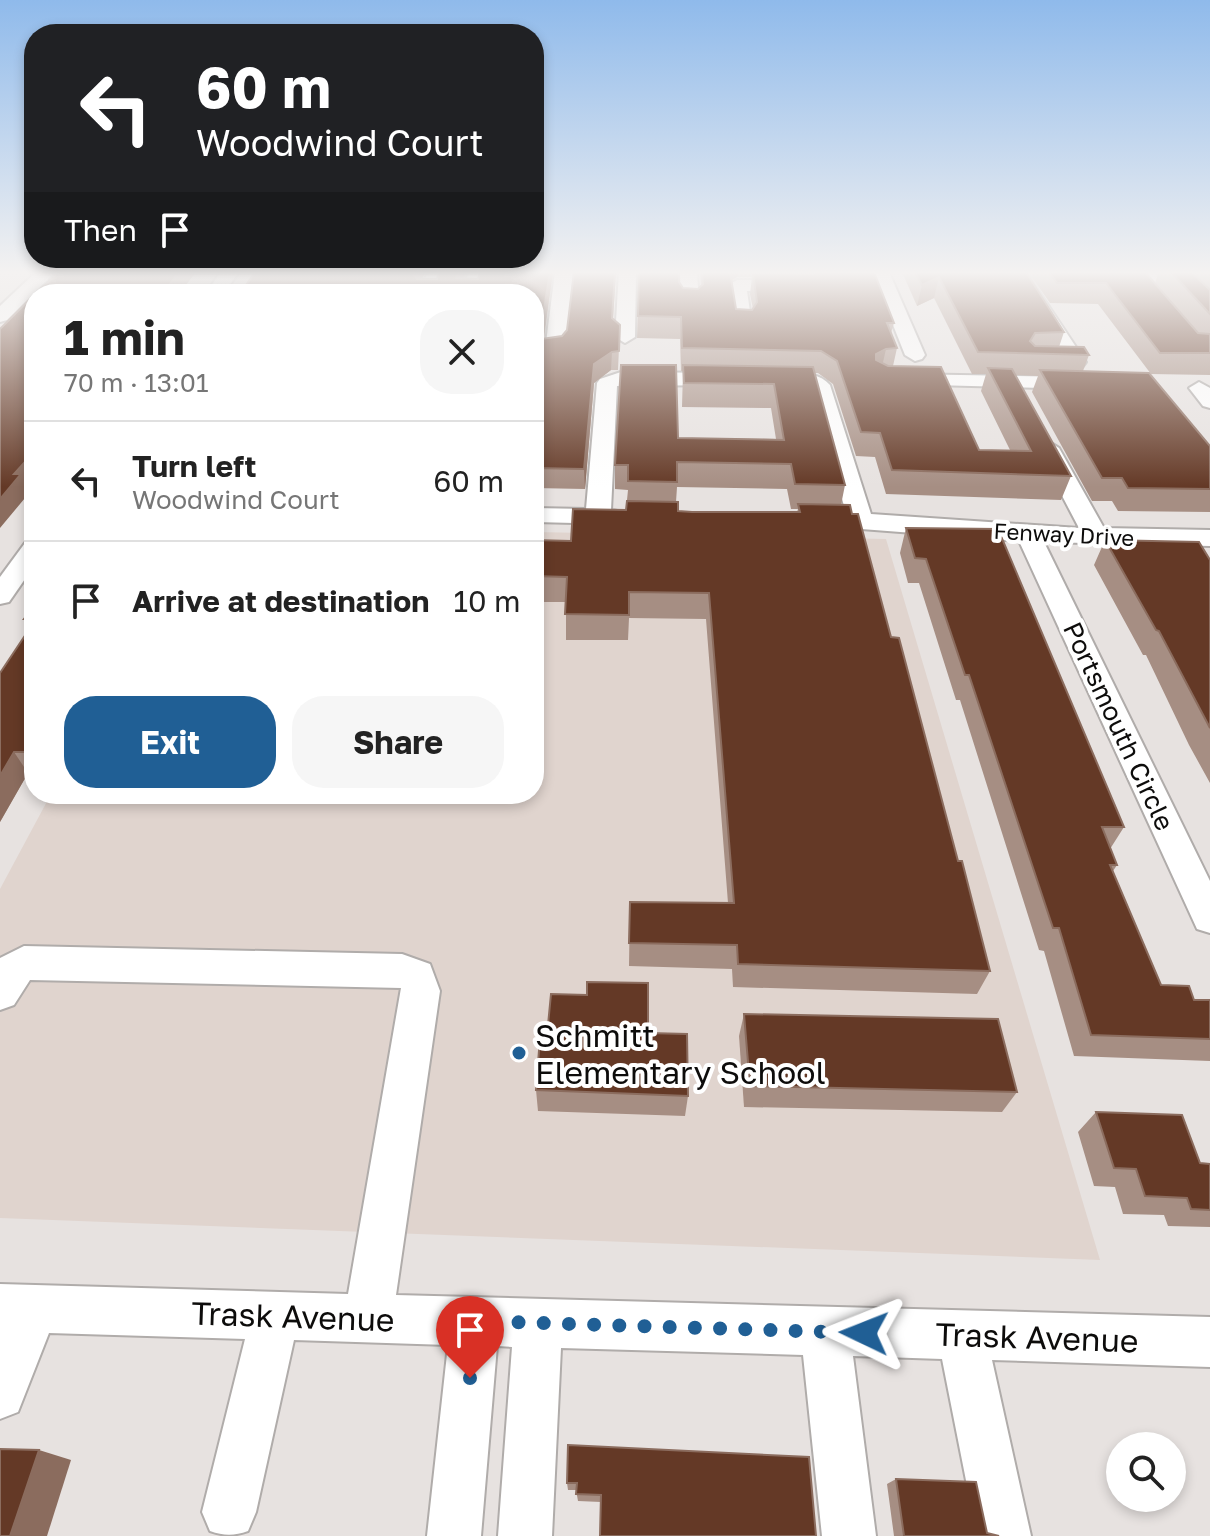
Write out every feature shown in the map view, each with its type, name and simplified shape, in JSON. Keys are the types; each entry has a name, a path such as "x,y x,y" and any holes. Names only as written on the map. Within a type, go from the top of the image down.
{"street":[{"path":"570,357 571,344"},
{"path":"910,344 915,355"},
{"path":"1037,361 1076,362 1064,344"},
{"path":"598,516 607,383 613,379 809,380 820,385 871,522"},
{"path":"883,380 1091,383"},
{"path":"1013,382 1096,537"},
{"path":"848,406 871,522"},
{"path":"544,515 644,517"},
{"name":"Fenway Drive","path":"799,520 1208,541"},
{"name":"Portsmouth Circle","path":"1028,534 1210,918"},
{"path":"0,596 24,562"},
{"path":"0,993 12,971 24,963 402,971 416,976 421,991 368,1318"},
{"path":"0,1394 17,1308"},
{"name":"Trask Avenue","path":"17,1308 1210,1342"},
{"path":"229,1512 275,1316"},
{"path":"454,1536 475,1321"},
{"path":"525,1536 538,1323"},
{"path":"825,1331 849,1536"},
{"path":"962,1335 1004,1536"}],"shaded area":[{"name":"Schmitt Elementary School","path":"544,532 886,539 1100,1260 0,1218 0,889 46,804 544,804"}],"building":[{"path":"0,344 24,344 24,463 14,474 21,474 0,499"},
{"path":"544,344 619,344 619,351 594,364 584,469 544,468"},
{"path":"682,344 895,344 897,348 876,354 876,360 888,366 941,367 979,450 1031,451 988,368 1012,369 1071,476 892,470 880,433 861,432 837,361 821,351 682,348"},
{"path":"974,344 1033,344 1084,347 1089,355 978,352"},
{"path":"1153,344 1210,344 1210,353 1160,353"},
{"path":"621,365 676,365 678,438 784,440 774,384 684,383 683,365 813,367 845,485 795,484 791,464 677,462 677,482 628,481 628,465 615,465"},
{"path":"1040,370 1149,373 1210,446 1210,489 1128,488 1122,478 1102,478"},
{"path":"627,501 678,502 678,511 692,512 800,512 798,504 850,505 852,514 858,514 891,637 899,638 990,971 738,964 737,945 629,943 630,902 734,903 709,593 629,592 629,615 565,614 567,577 544,576 544,540 571,541 573,509 626,510"},
{"path":"906,528 998,529 1124,827 1102,827 1117,865 1110,865 1161,985 1189,986 1194,1000 1210,1000 1210,1039 1091,1035 1059,928 1053,928 969,675 965,675 926,559 915,558"},
{"path":"1105,540 1199,542 1210,560 1210,728 1159,631"},
{"path":"24,637 24,752 14,752 0,776 0,673"},
{"path":"587,982 648,983 648,1033 687,1034 688,1096 536,1090 541,1024 548,1025 551,994 587,995"},
{"path":"744,1014 998,1019 1017,1092 750,1086"},
{"path":"1096,1112 1182,1115 1200,1163 1210,1164 1210,1210 1191,1209 1187,1198 1145,1196 1136,1169 1114,1168"},
{"path":"568,1445 809,1457 816,1536 600,1536 601,1495 576,1494 577,1483 567,1483"},
{"path":"0,1449 39,1450 10,1536 0,1536"},
{"path":"896,1479 976,1482 987,1533 999,1536 904,1536"}],"place":[{"name":"Schmitt Elementary School","path":"519,1053"}],"route":[{"path":"470,1378 475,1321 864,1333"}]}
